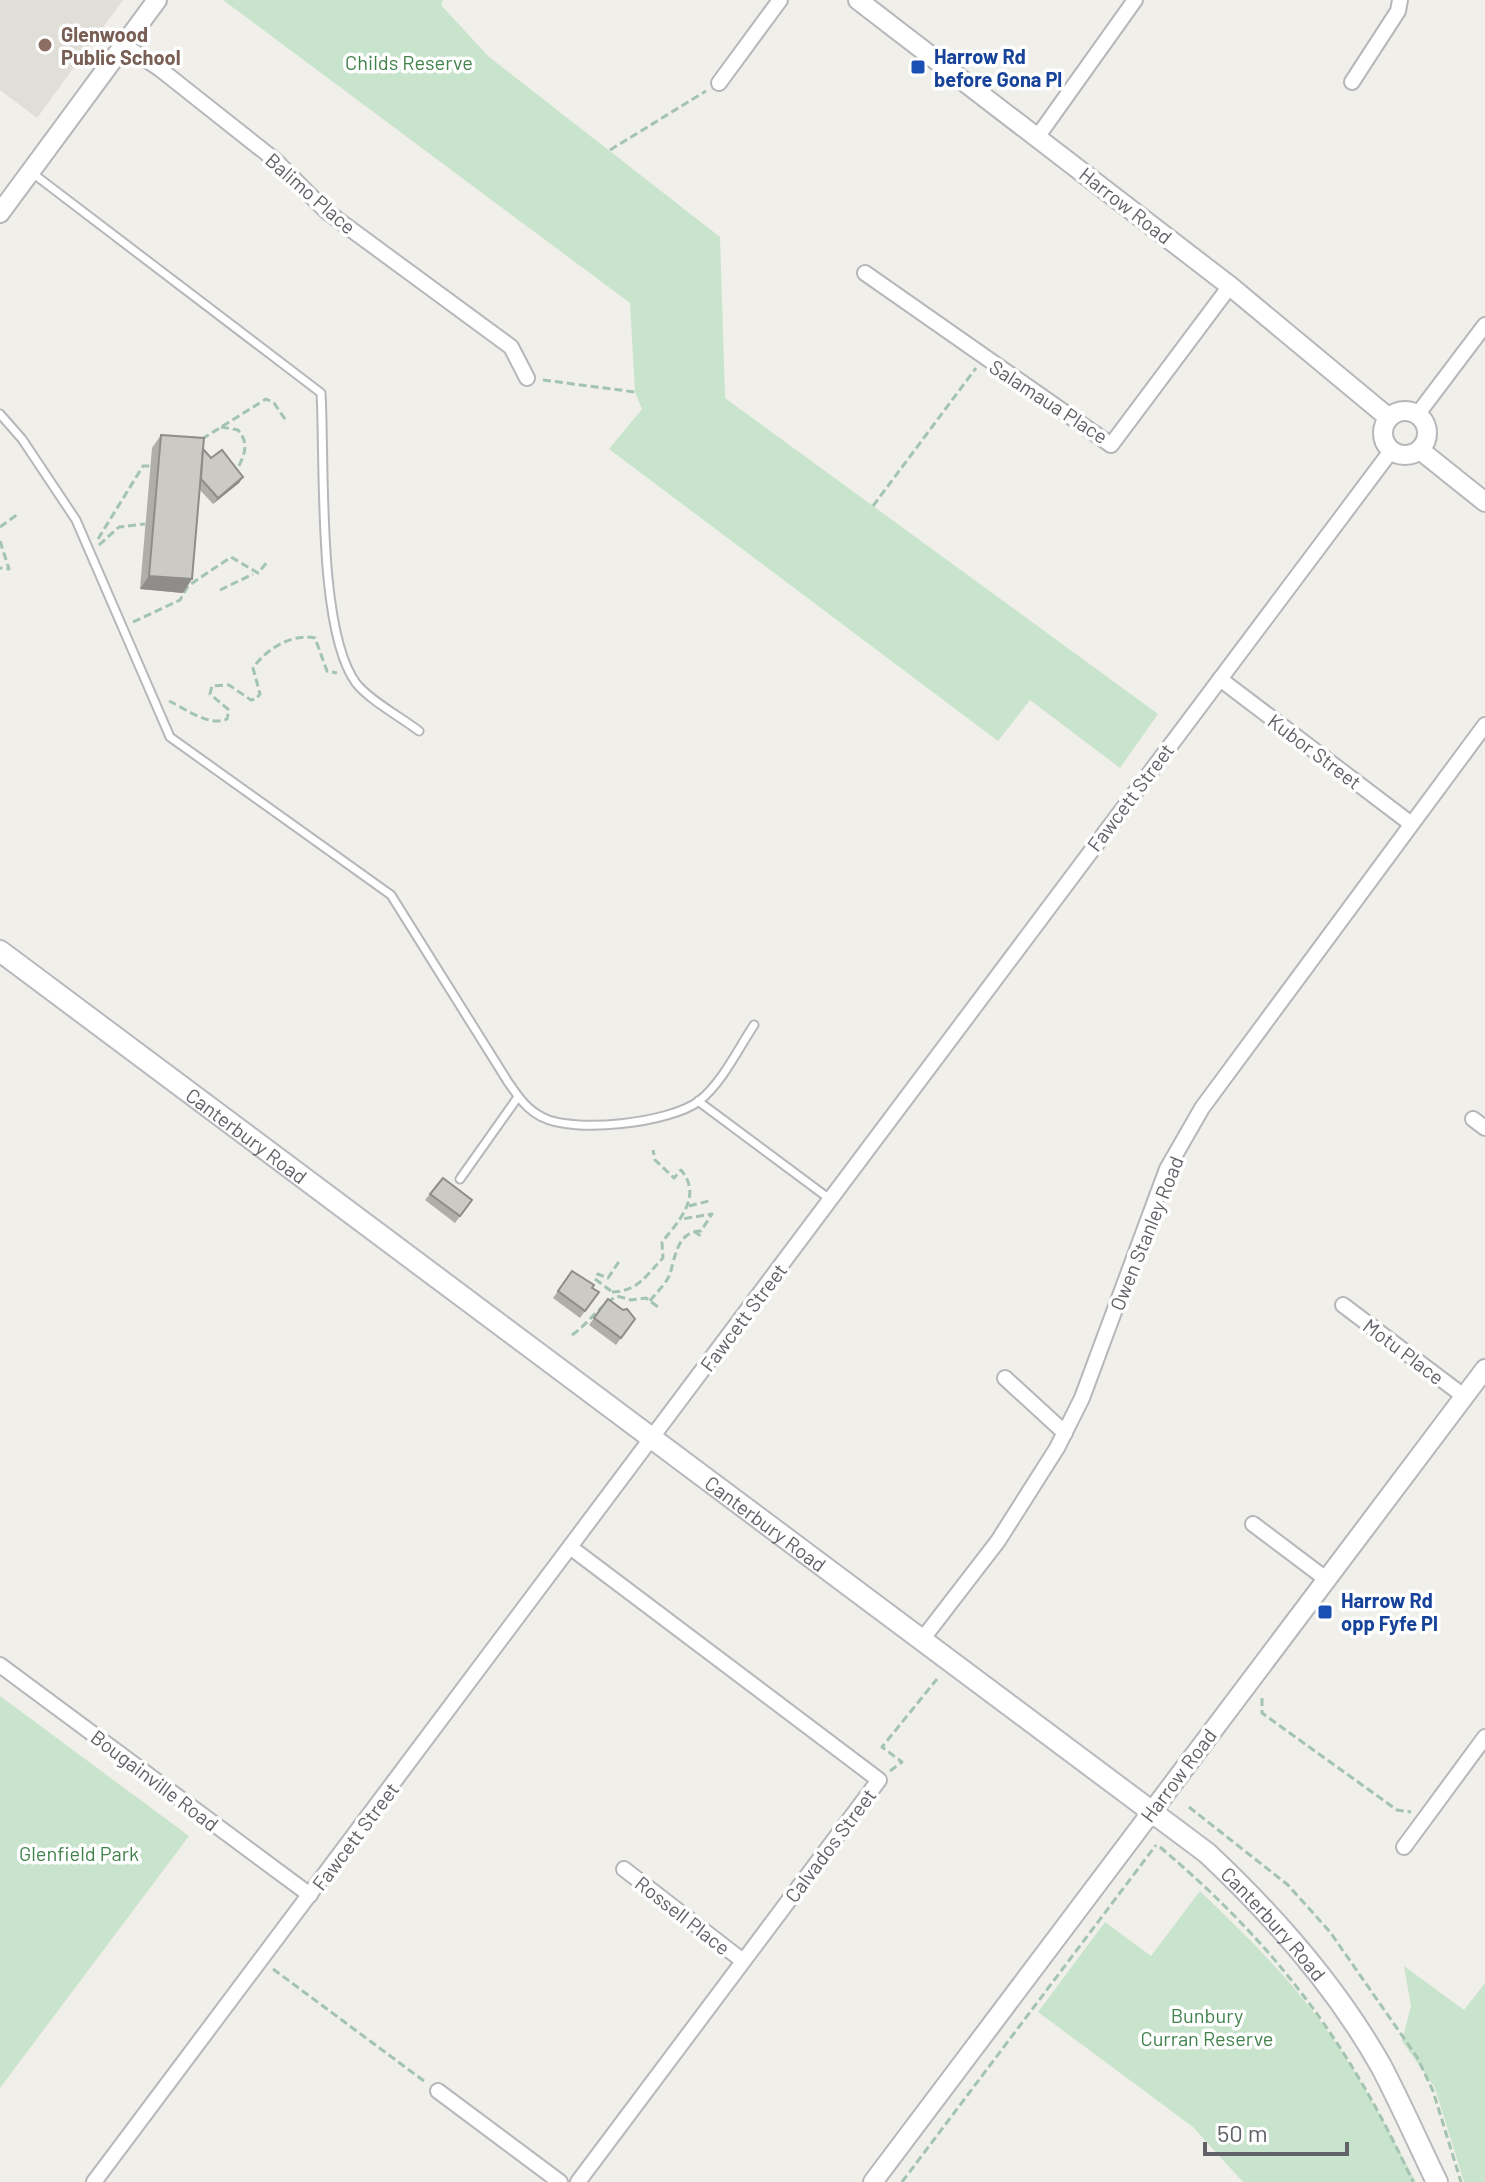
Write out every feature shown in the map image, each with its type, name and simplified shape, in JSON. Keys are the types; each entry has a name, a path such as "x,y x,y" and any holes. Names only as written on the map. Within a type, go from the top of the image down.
{"main road":[{"name":"Canterbury Road","path":"0,951 653,1436 921,1641 1180,1830 1225,1869 1321,1978 1380,2064 1437,2182"}],"street":[{"path":"0,213 157,0"},
{"path":"719,83 780,0"},
{"name":"Harrow Road","path":"858,0 1230,286 1389,418"},
{"path":"1038,136 1135,0"},
{"path":"1352,82 1398,11 1400,0"},
{"name":"Balimo Place","path":"124,45 160,69 275,160 326,211 511,347 527,378"},
{"name":"Salamaua Place","path":"865,273 1111,445 1230,286"},
{"path":"1417,415 1485,325"},
{"path":"1406,411 1417,415 1427,429 1426,441 1420,450 1408,456 1391,451 1383,437 1389,418 1406,411"},
{"path":"1420,450 1485,502"},
{"name":"Fawcett Street","path":"94,2182 1391,451"},
{"name":"Kubor Street","path":"1220,679 1410,823"},
{"name":"Owen Stanley Road","path":"921,1641 998,1541 1065,1433 1082,1398 1167,1169 1202,1108 1485,725"},
{"name":"Motu Place","path":"1343,1305 1465,1397"},
{"name":"Harrow Road","path":"873,2182 1485,1369"},
{"path":"1005,1378 1065,1433"},
{"path":"1253,1524 1326,1579"},
{"name":"Calvados Street","path":"570,1547 879,1780 578,2182"},
{"name":"Bougainville Road","path":"0,1665 310,1895"},
{"path":"1404,1847 1485,1737"},
{"name":"Rossell Place","path":"624,1869 743,1961"},
{"path":"438,2091 560,2182"}],"lane":[{"path":"30,171 321,393 327,581 351,670 356,683 419,731"},
{"path":"0,414 22,439 76,520 170,737 391,895 518,1097 543,1118 581,1127 666,1114 698,1101 754,1025"},
{"path":"460,1179 518,1097"},
{"path":"698,1101 831,1200"}],"path":[{"path":"610,150 719,83"},
{"path":"873,506 983,358"},
{"path":"527,378 635,392"},
{"path":"206,446 197,444 266,399 274,403 287,422"},
{"path":"221,427 238,430 244,439 245,454 233,476"},
{"path":"90,553 143,466 150,466"},
{"path":"0,527 18,514"},
{"path":"90,553 119,527 145,524"},
{"path":"0,541 9,569 0,568"},
{"path":"123,627 180,600 188,586 231,557 257,573"},
{"path":"220,590 263,571 268,561"},
{"path":"151,693 203,718 221,722 227,719 229,710 210,694 212,686 229,685 256,699 260,694 254,675 257,662 272,648 305,637 315,638 319,643 327,671 333,674 351,670"},
{"path":"612,1292 627,1292 646,1280 662,1259 662,1242 689,1206 690,1194 683,1171 674,1178 655,1160 653,1150"},
{"path":"689,1206 709,1201"},
{"path":"650,1301 665,1286 673,1254 694,1231 701,1231 712,1214 680,1219"},
{"path":"694,1231 703,1238"},
{"path":"662,1259 671,1266"},
{"path":"587,1289 598,1274 608,1278 620,1260"},
{"path":"595,1279 629,1302 642,1297 658,1307"},
{"path":"572,1335 586,1326 601,1305 617,1296"},
{"path":"879,1780 902,1762 882,1747 937,1679"},
{"path":"1246,1686 1262,1698 1262,1713 1397,1810 1427,1814"},
{"path":"902,2182 1158,1846 1235,1914 1313,2006 1370,2092 1413,2182"},
{"path":"260,1960 438,2091"}],"shaded area":[{"name":"Glenwood Public School","path":"0,0 123,0 37,118 0,90"}],"green space":[{"name":"Childs Reserve","path":"223,0 443,0 441,5 489,57 720,237 725,398 1158,714 1120,768 1030,700 998,741 609,449 642,409 635,392 630,303"},
{"name":"Glenfield Park","path":"0,1696 189,1836 0,2088"},
{"name":"Bunbury Curran Reserve","path":"1200,1891 1274,1965 1329,2033 1369,2095 1416,2182 1243,2182 1193,2127 1038,2012 1105,1922 1151,1956"},
{"path":"1404,1966 1464,2010 1485,1983 1485,2182 1464,2182 1435,2088 1402,2041 1411,2006"}],"building":[{"path":"161,435 204,438 192,579 149,576"},
{"path":"203,449 211,458 222,450 243,477 218,498 201,479"},
{"path":"443,1178 472,1200 460,1216 430,1194"},
{"path":"572,1271 594,1285 592,1288 599,1292 585,1311 558,1291"},
{"path":"608,1299 623,1310 627,1309 635,1319 621,1338 594,1318"}],"place":[{"name":"Glenwood Public School","path":"45,45"},
{"name":"Harrow Rd before Gona Pl","path":"918,67"},
{"name":"Harrow Rd opp Fyfe Pl","path":"1325,1612"}]}
